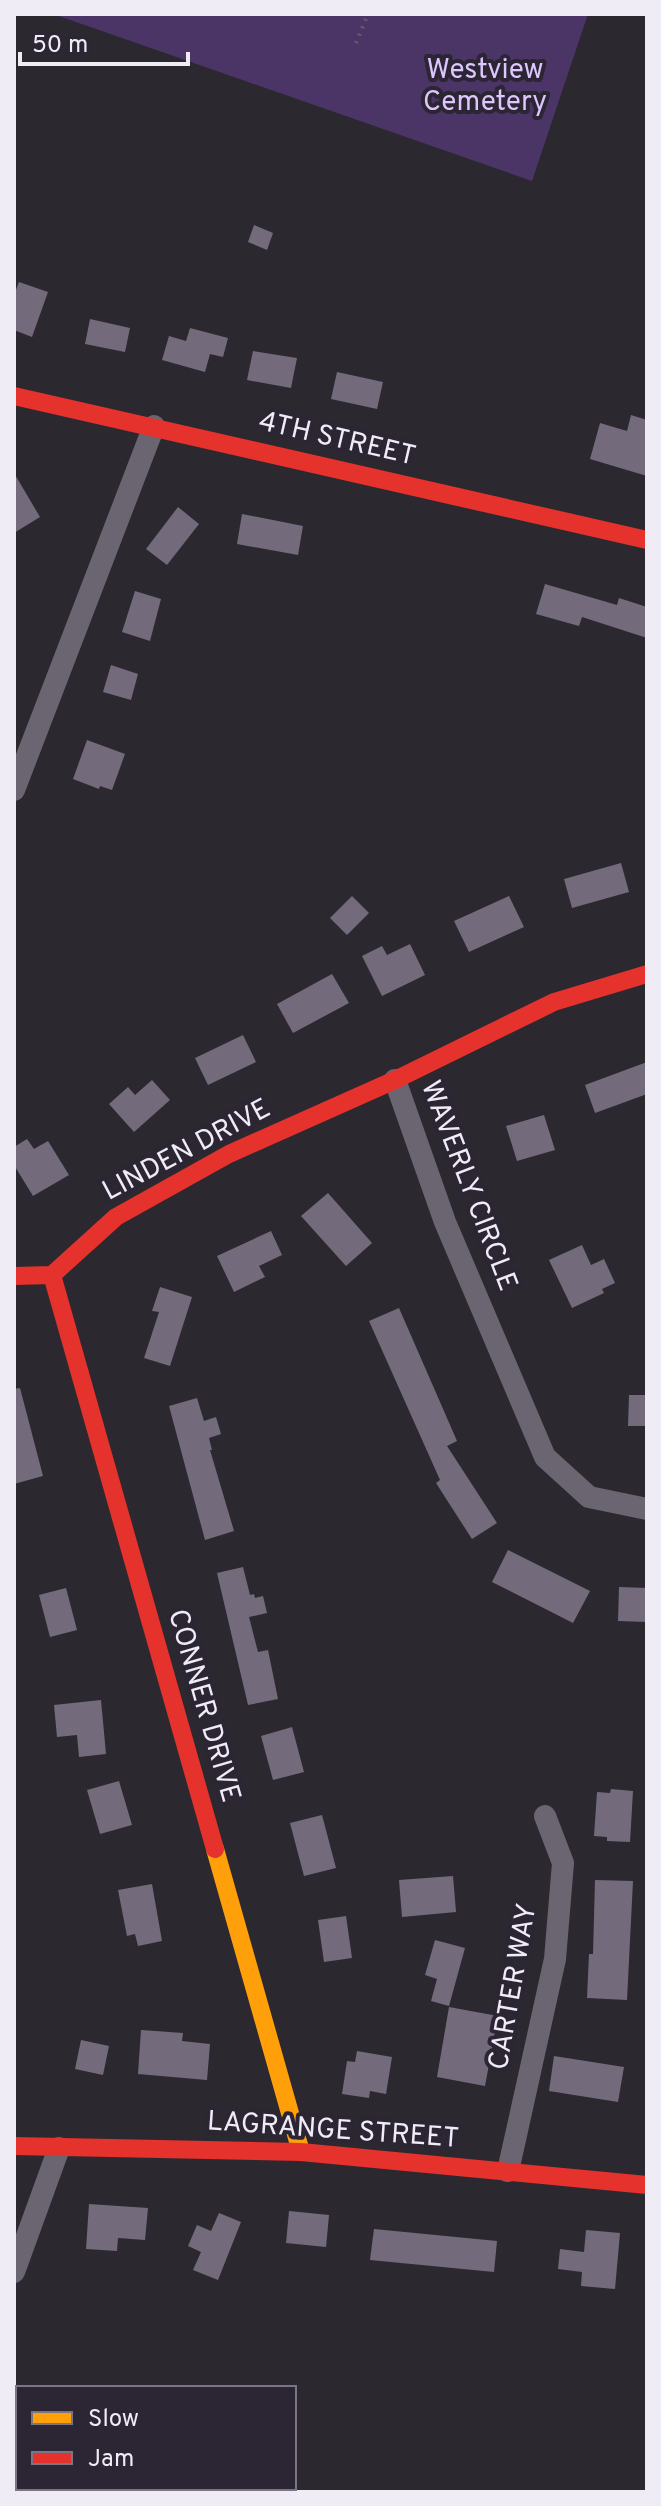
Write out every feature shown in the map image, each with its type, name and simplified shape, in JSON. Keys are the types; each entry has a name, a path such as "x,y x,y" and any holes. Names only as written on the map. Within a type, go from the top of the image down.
{"street":[{"name":"4TH STREET","path":"14,396 647,540"},
{"path":"14,790 154,426"},
{"name":"WAVERLY CIRCLE","path":"647,974 554,1002 395,1080 445,1222 545,1457 589,1497 647,1509"},
{"name":"LINDEN DRIVE","path":"52,1275 116,1217 229,1154 395,1080"},
{"path":"14,1276 52,1275"},
{"name":"CONNER DRIVE","path":"52,1275 301,2152"},
{"name":"CARTER WAY","path":"508,2171 555,1959 563,1863 545,1816"},
{"name":"LAGRANGE STREET","path":"14,2146 301,2152 647,2185"},
{"path":"14,2272 59,2148"}],"path":[{"path":"356,43 368,14"}],"green space":[{"name":"Westview Cemetery","path":"53,14 588,14 532,181"}],"building":[{"path":"254,225 273,233 267,250 248,242"},
{"path":"19,282 48,292 32,337 14,330 14,295"},
{"path":"90,319 130,328 125,352 85,344"},
{"path":"190,328 228,338 223,357 210,354 205,372 162,360 169,336 186,341"},
{"path":"253,351 297,358 291,388 247,380"},
{"path":"337,372 383,382 377,409 331,399"},
{"path":"631,415 647,420 647,476 590,459 600,423 627,431"},
{"path":"14,473 40,517 14,533"},
{"path":"178,507 199,524 167,565 146,549"},
{"path":"242,514 303,526 298,555 237,544"},
{"path":"545,584 617,605 619,598 647,607 647,638 582,617 579,626 536,614"},
{"path":"135,591 161,599 150,641 122,632"},
{"path":"111,665 138,674 131,700 103,692"},
{"path":"87,740 125,754 112,790 100,786 99,789 73,779"},
{"path":"621,863 629,892 572,908 564,879"},
{"path":"352,896 369,913 347,935 330,918"},
{"path":"509,896 524,927 469,952 454,921"},
{"path":"410,944 425,975 382,996 362,956 382,946 387,955"},
{"path":"332,974 349,1003 293,1033 277,1004"},
{"path":"243,1035 256,1062 208,1085 195,1058"},
{"path":"647,1062 647,1094 595,1113 585,1085"},
{"path":"152,1080 170,1100 134,1132 109,1104 128,1087 135,1095"},
{"path":"544,1115 555,1150 517,1161 506,1126"},
{"path":"27,1139 34,1149 48,1141 69,1175 33,1196 14,1165 14,1147"},
{"path":"328,1193 372,1243 346,1266 301,1216"},
{"path":"271,1231 282,1255 259,1266 265,1277 234,1292 217,1256"},
{"path":"582,1245 591,1265 604,1259 615,1283 602,1289 604,1293 572,1308 549,1260"},
{"path":"160,1287 192,1297 170,1366 144,1358 159,1312 152,1311"},
{"path":"399,1308 457,1441 447,1446 497,1523 472,1539 436,1483 440,1480 369,1321"},
{"path":"20,1388 43,1476 14,1484 14,1389"},
{"path":"629,1395 647,1395 647,1426 628,1426"},
{"path":"197,1398 204,1421 216,1417 221,1434 209,1438 210,1450 234,1531 205,1540 169,1406"},
{"path":"508,1550 590,1591 573,1623 492,1582"},
{"path":"243,1567 250,1595 254,1594 255,1598 263,1596 267,1613 249,1617 258,1652 268,1650 278,1699 248,1705 217,1573"},
{"path":"619,1587 647,1588 647,1622 618,1621"},
{"path":"66,1588 77,1630 50,1637 39,1595"},
{"path":"101,1700 106,1754 79,1757 77,1735 57,1737 54,1705"},
{"path":"292,1727 304,1772 273,1780 261,1736"},
{"path":"119,1781 132,1825 100,1834 87,1790"},
{"path":"611,1789 633,1791 630,1842 607,1841 607,1837 594,1836 597,1792 610,1793"},
{"path":"322,1815 336,1868 304,1876 290,1823"},
{"path":"453,1876 456,1912 402,1917 399,1880"},
{"path":"595,1880 633,1881 627,2000 587,1998 589,1954 593,1954"},
{"path":"152,1884 162,1941 138,1946 135,1934 127,1936 118,1890"},
{"path":"346,1916 352,1958 324,1962 318,1920"},
{"path":"435,1940 465,1948 449,2006 431,2001 437,1979 425,1975"},
{"path":"449,2007 498,2016 485,2086 437,2077"},
{"path":"141,2030 183,2033 182,2041 210,2044 207,2080 138,2074"},
{"path":"81,2040 109,2046 103,2075 75,2069"},
{"path":"357,2051 392,2057 386,2094 370,2091 369,2098 342,2094 347,2061 355,2062"},
{"path":"554,2056 624,2067 618,2102 549,2091"},
{"path":"89,2204 148,2208 145,2240 118,2238 117,2251 86,2249"},
{"path":"289,2211 329,2215 326,2247 286,2243"},
{"path":"219,2213 241,2222 218,2280 193,2270 201,2252 188,2246 197,2225 211,2231"},
{"path":"374,2229 497,2241 494,2272 370,2260"},
{"path":"586,2230 620,2233 615,2289 581,2286 582,2272 558,2269 560,2249 584,2252"}],"traffic: slow":[{"path":"215,1849 301,2152"}],"traffic: jam":[{"path":"14,396 647,540"},
{"path":"14,1276 52,1275 116,1217 229,1154 395,1080 554,1002 647,974"},
{"path":"52,1275 215,1849"},
{"path":"14,2146 301,2152 647,2185"}]}
